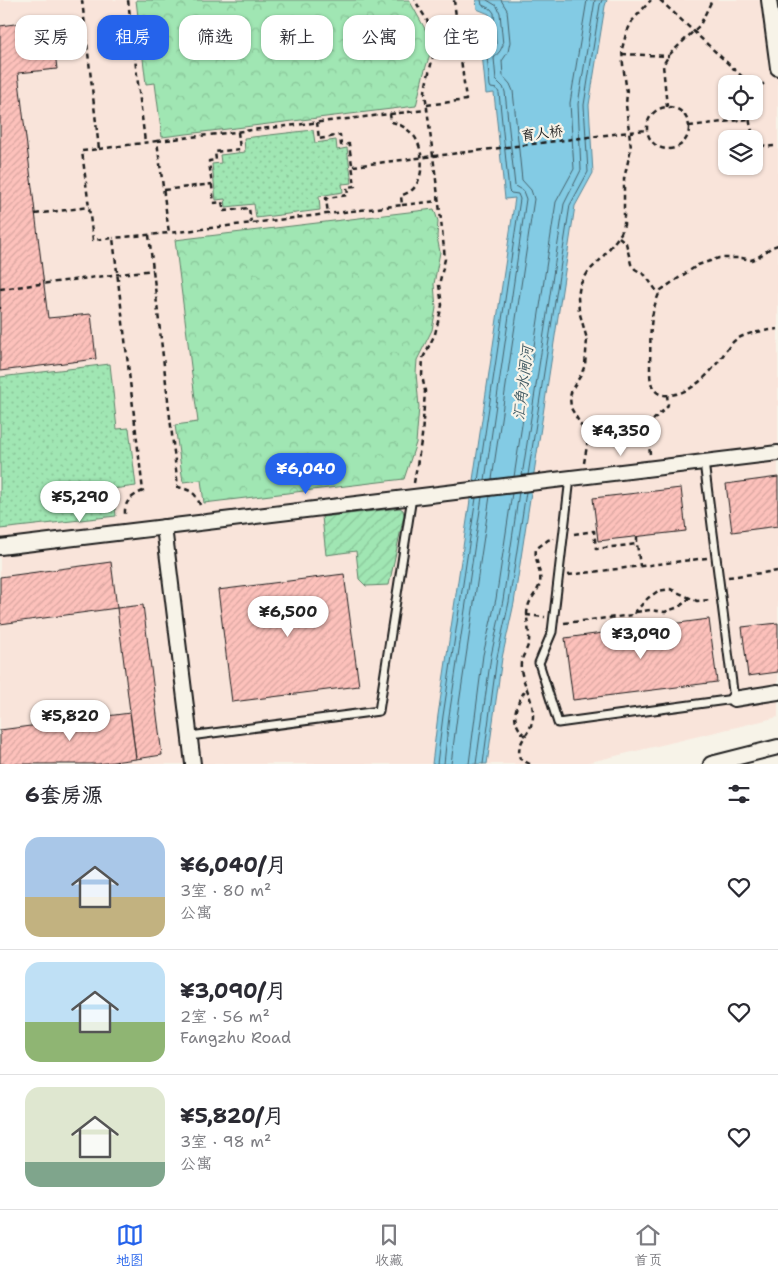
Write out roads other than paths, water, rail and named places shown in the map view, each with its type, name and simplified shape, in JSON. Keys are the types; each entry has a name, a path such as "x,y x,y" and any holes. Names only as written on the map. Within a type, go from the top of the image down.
{"street":[{"path":"769,0 778,68"},
{"path":"0,547 778,453"},
{"path":"164,527 193,764"},
{"path":"734,698 778,692"},
{"path":"711,764 778,748"}],"lane":[{"path":"576,477 564,535 552,632 539,663 558,723 734,698 704,462"},
{"path":"190,736 379,711 412,496"}],"water":[{"name":"汇角水闸河","path":"476,0 607,0 589,105 593,173 575,206 514,603 502,658 487,764 432,764 515,198 505,199 494,93 486,94 483,60 497,60 497,15 489,15 477,9"}]}
